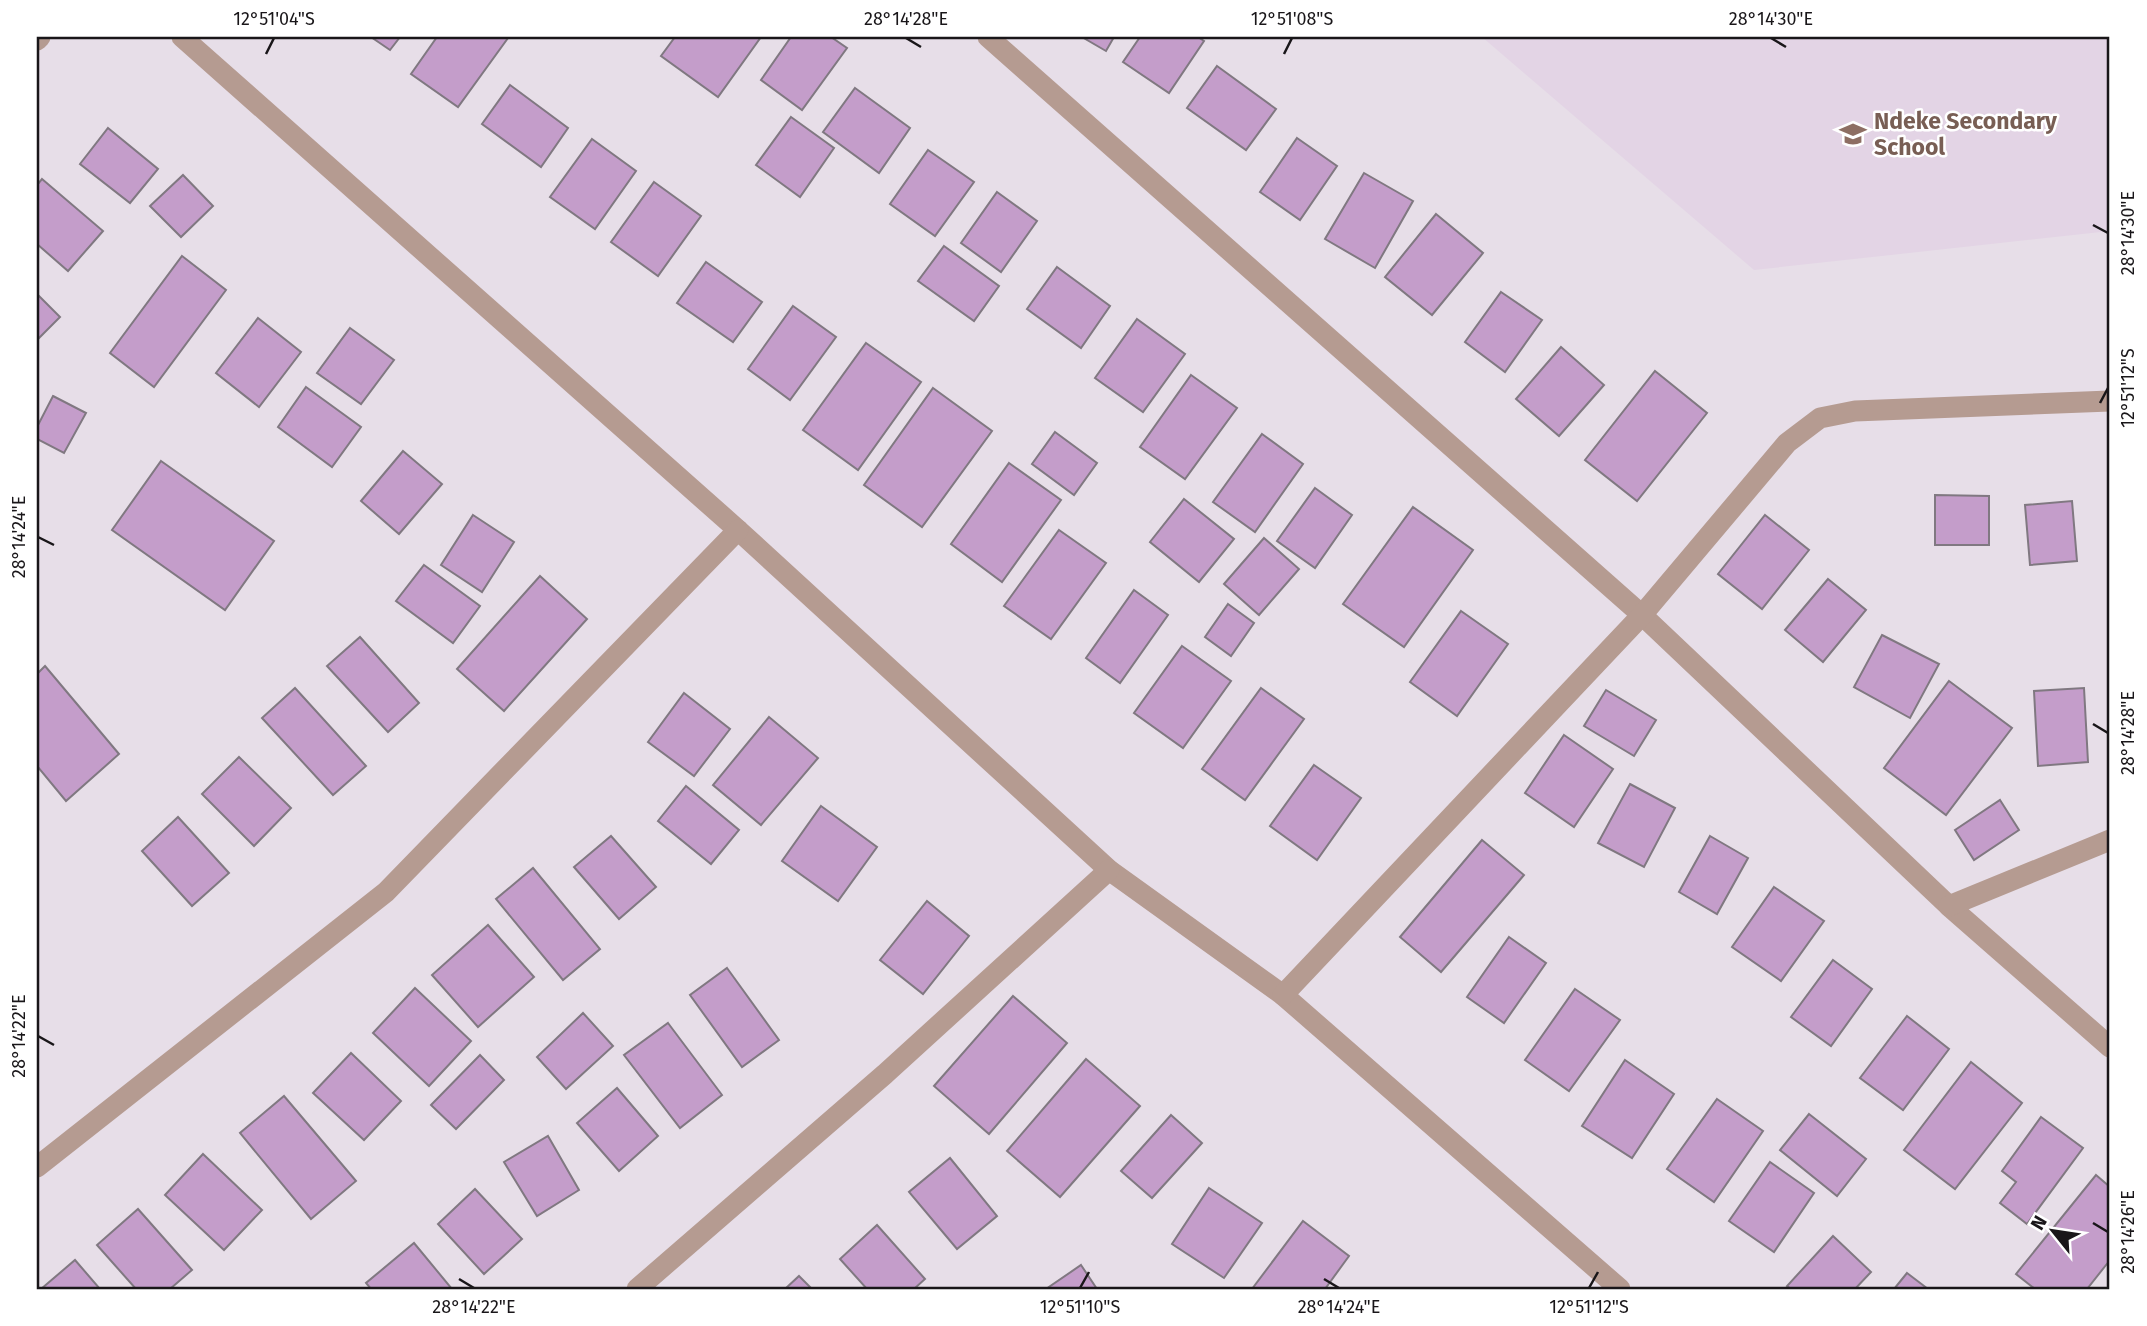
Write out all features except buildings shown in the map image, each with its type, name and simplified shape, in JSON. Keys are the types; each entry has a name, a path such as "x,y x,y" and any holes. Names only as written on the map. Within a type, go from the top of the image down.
{"street":[{"path":"182,37 738,530 1109,870 1283,995 1620,1289"},
{"path":"988,37 1642,615 1949,906 2110,1047"},
{"path":"1283,995 1642,615 1787,443 1820,418 1855,411 2110,401"},
{"path":"37,1167 386,892 738,530"},
{"path":"1949,906 2110,840"},
{"path":"638,1289 885,1074 1109,870"}],"shaded area":[{"name":"Ndeke Secondary School","path":"1482,37 2110,37 2110,231 1754,270"}],"place":[{"name":"Ndeke Secondary School","path":"1853,134"}]}
